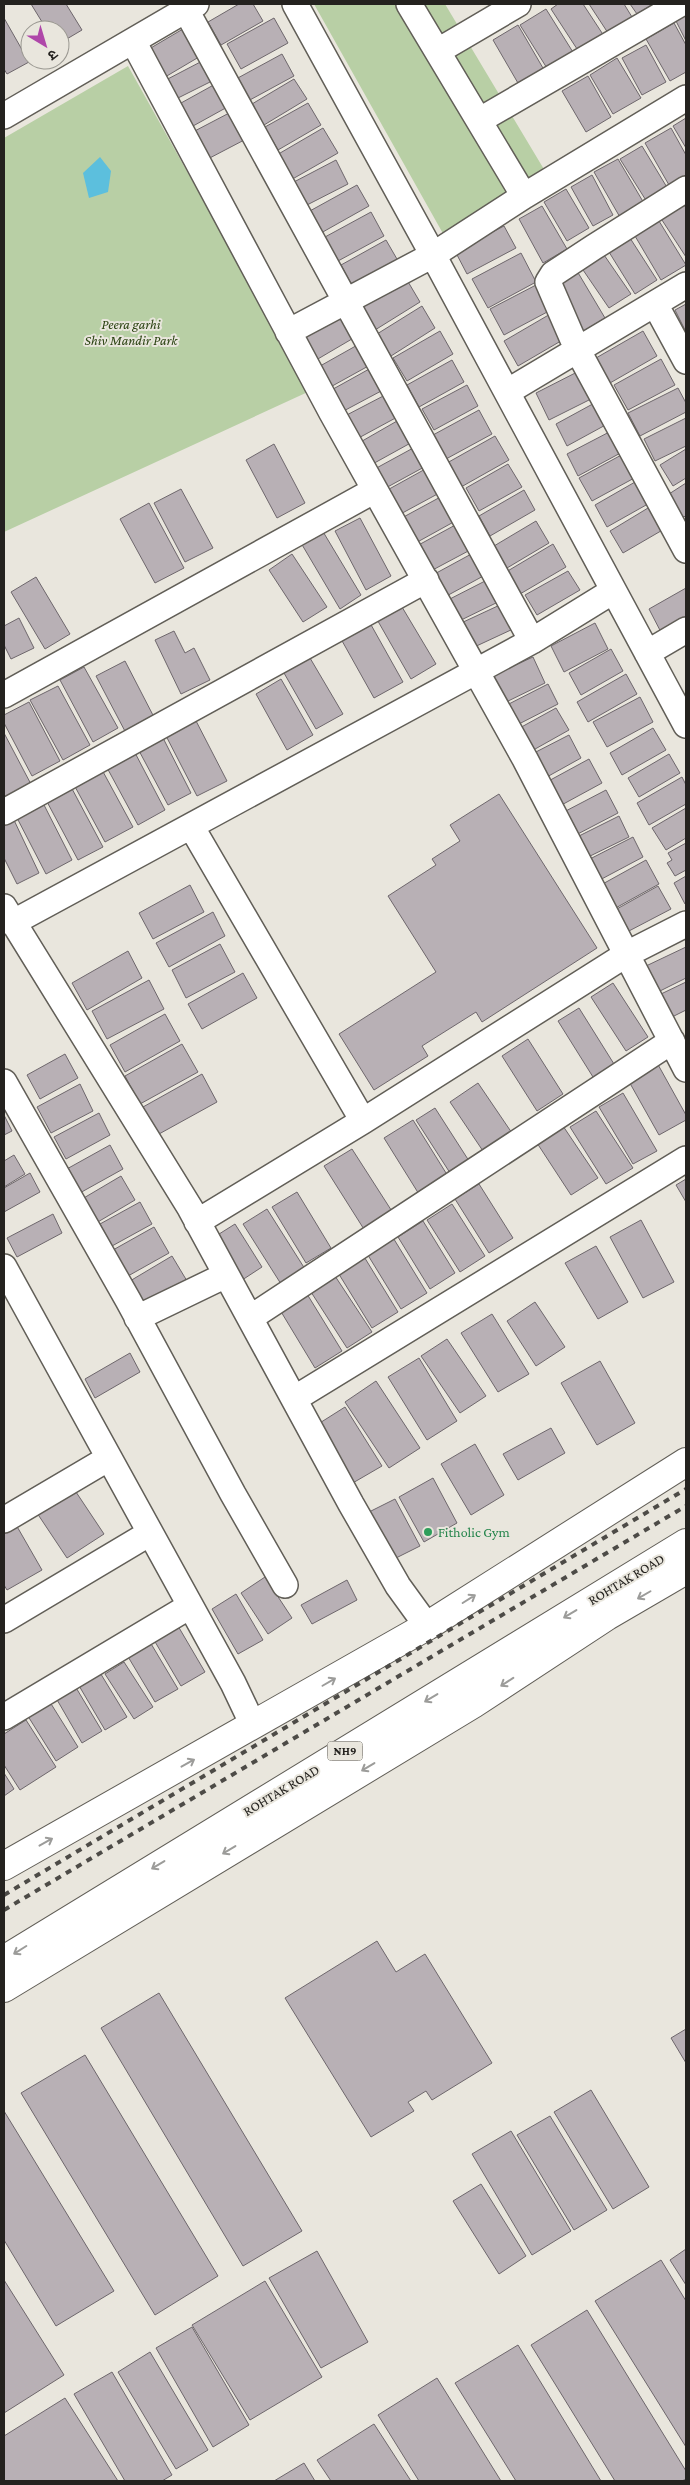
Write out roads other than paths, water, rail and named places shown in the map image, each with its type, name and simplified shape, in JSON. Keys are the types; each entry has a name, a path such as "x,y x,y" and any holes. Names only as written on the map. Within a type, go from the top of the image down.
{"main road":[{"path":"4,1866 427,1626 686,1462"},
{"name":"ROHTAK ROAD","path":"4,1960 686,1542"},
{"path":"4,1988 473,1704 607,1616 686,1570"}],"street":[{"path":"295,4 433,255 686,726"},
{"path":"409,4 524,196"},
{"path":"438,51 518,4"},
{"path":"480,120 680,4"},
{"path":"4,116 191,7 346,302 532,641"},
{"path":"133,41 374,490 525,759 686,1069"},
{"path":"288,332 433,255 524,196 686,98"},
{"path":"686,189 553,274 548,282 577,350 686,550"},
{"path":"507,392 686,285"},
{"path":"655,304 686,361"},
{"path":"4,694 374,490"},
{"path":"4,812 426,580"},
{"path":"427,1626 398,1586 197,1222 8,915 191,826 532,641 613,591"},
{"path":"647,653 686,630"},
{"path":"191,826 363,1121"},
{"path":"197,1222 363,1121 627,954 686,924"},
{"path":"250,1318 672,1041"},
{"path":"4,1082 285,1585"},
{"path":"294,1399 686,1159"},
{"path":"4,1267 150,1532 253,1726"},
{"path":"137,1318 226,1275"},
{"path":"4,1520 109,1458"},
{"path":"4,1620 150,1532"},
{"path":"4,1717 190,1606"}],"water":[{"path":"100,157 111,171 108,192 89,198 83,173"}],"railway":[{"path":"4,1895 686,1489"},
{"path":"4,1910 686,1506"}],"place":[{"name":"Fitholic Gym","path":"428,1532"}],"park label":[{"name":"Peera garhi Shiv Mandir Park","path":"131,332"}]}
